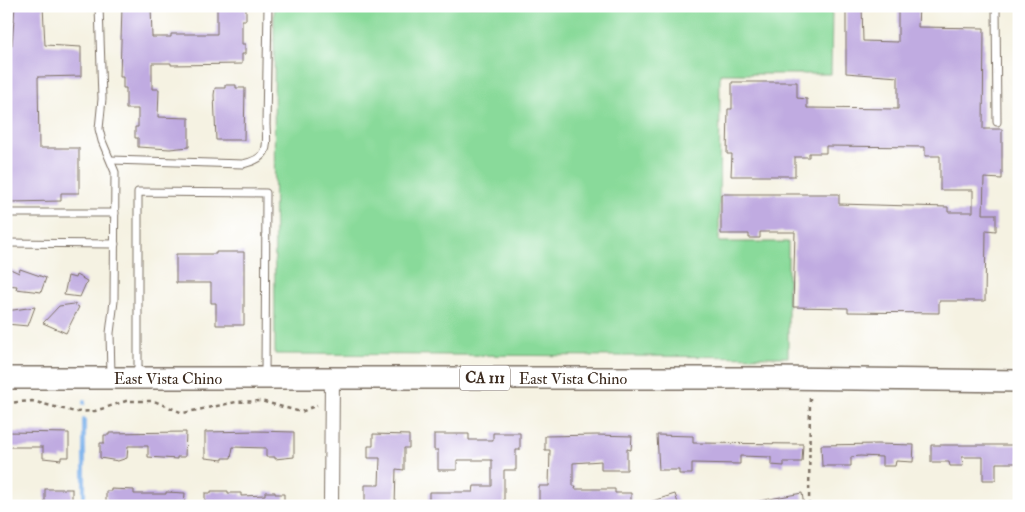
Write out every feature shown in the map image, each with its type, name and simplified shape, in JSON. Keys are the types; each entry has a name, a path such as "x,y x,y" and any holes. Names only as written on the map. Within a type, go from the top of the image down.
{"main road":[{"name":"East Vista Chino","path":"6,378 810,378 1019,381"}],"street":[{"path":"331,506 332,378"}],"lane":[{"path":"99,6 102,99 99,129 115,172 114,301 110,333 111,378"},
{"path":"111,160 243,164 250,162 265,151 268,144 266,125 268,6"},
{"path":"996,6 997,122"},
{"path":"138,378 138,192 266,193 264,378"},
{"path":"6,213 115,213"},
{"path":"6,244 115,244"}],"path":[{"path":"809,506 810,378"},
{"path":"6,402 32,401 75,412 95,411 126,401 154,401 183,413 236,402 261,401 301,412 317,405"}],"green space":[{"path":"274,6 832,6 831,74 720,74 719,242 788,242 788,357 275,354"}],"building":[{"path":"15,6 43,6 45,45 81,47 81,76 38,77 39,148 79,148 79,193 61,193 61,201 9,202 6,200 6,47 12,45"},
{"path":"122,6 151,6 152,37 171,37 171,34 217,34 217,6 246,6 246,20 242,20 242,44 245,44 245,54 242,54 242,64 171,65 171,63 152,63 152,89 159,89 158,117 189,118 189,147 170,149 138,147 138,138 135,138 135,127 138,127 138,109 126,109 126,88 123,88 123,77 120,77"},
{"path":"846,6 862,6 863,41 898,42 898,6 919,6 918,27 984,28 983,129 1002,129 1002,179 984,178 983,214 996,214 996,231 986,230 985,301 939,301 939,313 848,312 848,308 793,307 795,232 760,232 760,238 749,238 749,234 721,234 721,194 839,194 839,204 948,207 948,212 973,212 973,190 940,190 940,156 925,156 925,147 826,146 826,153 809,153 809,157 795,157 795,176 731,176 732,154 727,154 728,109 732,109 732,82 797,82 797,98 807,99 807,108 898,109 898,77 846,73"},
{"path":"225,85 236,85 236,88 245,88 244,140 216,140 215,88 225,88"},
{"path":"216,252 244,252 244,325 216,325 216,303 211,303 211,283 176,283 176,254 216,254"},
{"path":"6,267 19,273 20,269 46,278 41,292 16,289 17,286 6,285"},
{"path":"76,275 87,281 80,297 64,295 68,276 75,278"},
{"path":"74,304 79,307 66,333 43,323 59,306"},
{"path":"35,307 28,326 6,324 6,311"},
{"path":"6,432 69,433 69,457 61,457 61,460 43,458 43,447 6,447"},
{"path":"186,432 185,457 177,457 177,459 148,457 148,446 128,446 127,458 118,461 100,458 100,443 104,443 104,435 109,435 109,433"},
{"path":"205,432 294,432 294,457 275,459 275,457 266,457 266,448 233,447 231,458 223,458 223,460 205,458"},
{"path":"493,433 520,433 520,450 516,450 516,470 504,470 504,506 429,506 429,492 473,492 474,486 492,486 492,460 457,460 457,470 438,470 438,450 434,450 434,434 469,434 469,440 493,440"},
{"path":"373,434 409,435 409,448 404,448 404,470 396,469 395,506 365,506 365,485 379,485 380,458 368,458 368,446 373,446"},
{"path":"657,435 693,436 693,443 803,444 802,462 784,462 784,466 771,465 771,457 740,456 740,464 692,463 692,474 679,474 679,470 659,470"},
{"path":"545,436 632,436 631,450 627,449 627,470 601,470 601,461 573,463 573,486 576,486 575,489 615,489 615,493 631,493 631,506 539,506 539,486 549,486 550,450 545,450"},
{"path":"821,445 914,445 913,462 896,461 895,466 882,466 882,457 860,456 851,457 851,466 822,466"},
{"path":"931,445 1019,445 1019,463 996,463 996,480 983,480 983,457 962,457 963,466 950,466 949,462 931,462"},
{"path":"45,489 72,489 72,506 45,506"},
{"path":"111,489 134,490 134,494 185,493 184,506 106,506 106,491 111,491"},
{"path":"211,491 241,493 241,496 265,495 265,492 275,492 275,494 284,494 284,506 205,506 205,493 211,493"},
{"path":"802,493 804,506 759,506 759,501"},
{"path":"675,494 679,506 644,506 643,504"}],"waterway":[{"path":"84,420 84,506"}]}
